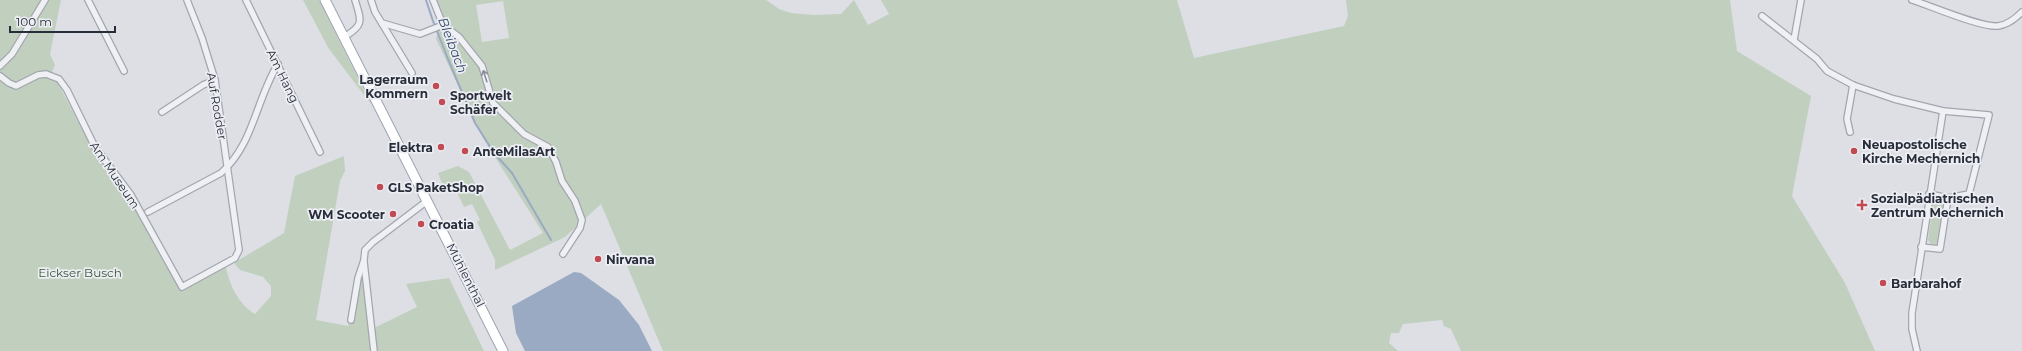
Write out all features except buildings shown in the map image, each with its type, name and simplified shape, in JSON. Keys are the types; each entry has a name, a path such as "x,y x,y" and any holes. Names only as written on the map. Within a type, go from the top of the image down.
{"main road":[{"name":"Mühlenthal","path":"325,0 503,351"}],"street":[{"path":"0,66 12,54 45,0"},
{"path":"88,0 124,71"},
{"name":"Auf Rodder","path":"182,287 235,258 239,250 215,80 202,38 187,0"},
{"name":"Am Hang","path":"246,0 320,152"},
{"path":"344,37 357,29 360,22 355,0"},
{"path":"372,0 374,12 412,74"},
{"path":"433,0 438,28"},
{"path":"1794,40 1802,0"},
{"path":"1912,0 1924,2 1962,18 1998,26 2007,23 2022,12"},
{"path":"1762,16 1817,59 1827,71 1853,85 1894,99 1943,111 1989,115 1969,194 1948,198 1929,194"},
{"path":"382,23 420,34 438,28 459,37 482,66 494,103 510,122 524,134 548,147 556,162 562,181 575,201 582,220 582,224 563,254"},
{"path":"148,212 228,168 255,122 272,73 278,64"},
{"name":"Am Museum","path":"0,76 16,86 38,74 46,74 59,79 67,90 95,147 131,195 182,287"},
{"path":"162,112 203,85 215,80"},
{"path":"1850,132 1847,119 1853,85"},
{"path":"1917,351 1912,329 1912,313 1929,194 1943,111"},
{"path":"1921,247 1940,249 1948,198"},
{"path":"374,351 364,260 365,250 373,242 427,200"},
{"path":"351,320 358,278 364,260"}],"green space":[{"name":"Eickser Busch","path":"0,0 61,0 50,54 55,65 52,72 93,150 130,201 180,287 184,288 226,267 232,287 236,294 244,305 255,314 271,296 271,286 263,277 240,270 234,263 284,233 295,176 344,156 345,171 340,181 316,320 348,326 362,273 365,274 373,351 0,351"},
{"path":"303,0 319,0 371,104 329,49"},
{"path":"437,0 766,0 779,9 791,13 813,15 841,14 854,0 868,25 889,14 881,0 1177,0 1194,58 1344,26 1348,16 1346,0 1730,0 1737,51 1811,96 1792,196 1845,283 1875,351 1461,351 1451,329 1444,326 1442,320 1403,324 1399,333 1391,333 1389,343 1398,351 663,351 601,204 565,237 495,270 495,260 477,222 480,220 472,204 464,207 454,186 443,186 438,173 458,166 469,172 510,250 543,233 483,138 436,39 443,15","holes":["503,1 509,38 482,42 476,5"]},
{"path":"1939,200 1945,201 1938,245 1931,244 1928,240 1933,204"},
{"path":"449,278 484,351 376,351 374,328 417,307 406,284"}],"water":[{"path":"574,272 581,273 619,300 639,325 652,351 525,351 516,333 512,306"}],"waterway":[{"name":"Bleibach","path":"426,0 448,59 475,123 494,153 512,173 551,240"}],"place":[{"name":"Lagerraum Kommern","path":"436,86"},
{"name":"Sportwelt Schäfer","path":"442,102"},
{"name":"Elektra","path":"441,147"},
{"name":"AnteMilasArt","path":"465,151"},
{"name":"Neuapostolische Kirche Mechernich","path":"1854,151"},
{"name":"GLS PaketShop","path":"380,187"},
{"name":"Sozialpädiatrischen Zentrum Mechernich","path":"1862,205"},
{"name":"WM Scooter","path":"393,214"},
{"name":"Croatia","path":"421,224"},
{"name":"Nirvana","path":"598,259"},
{"name":"Barbarahof","path":"1883,283"}]}
